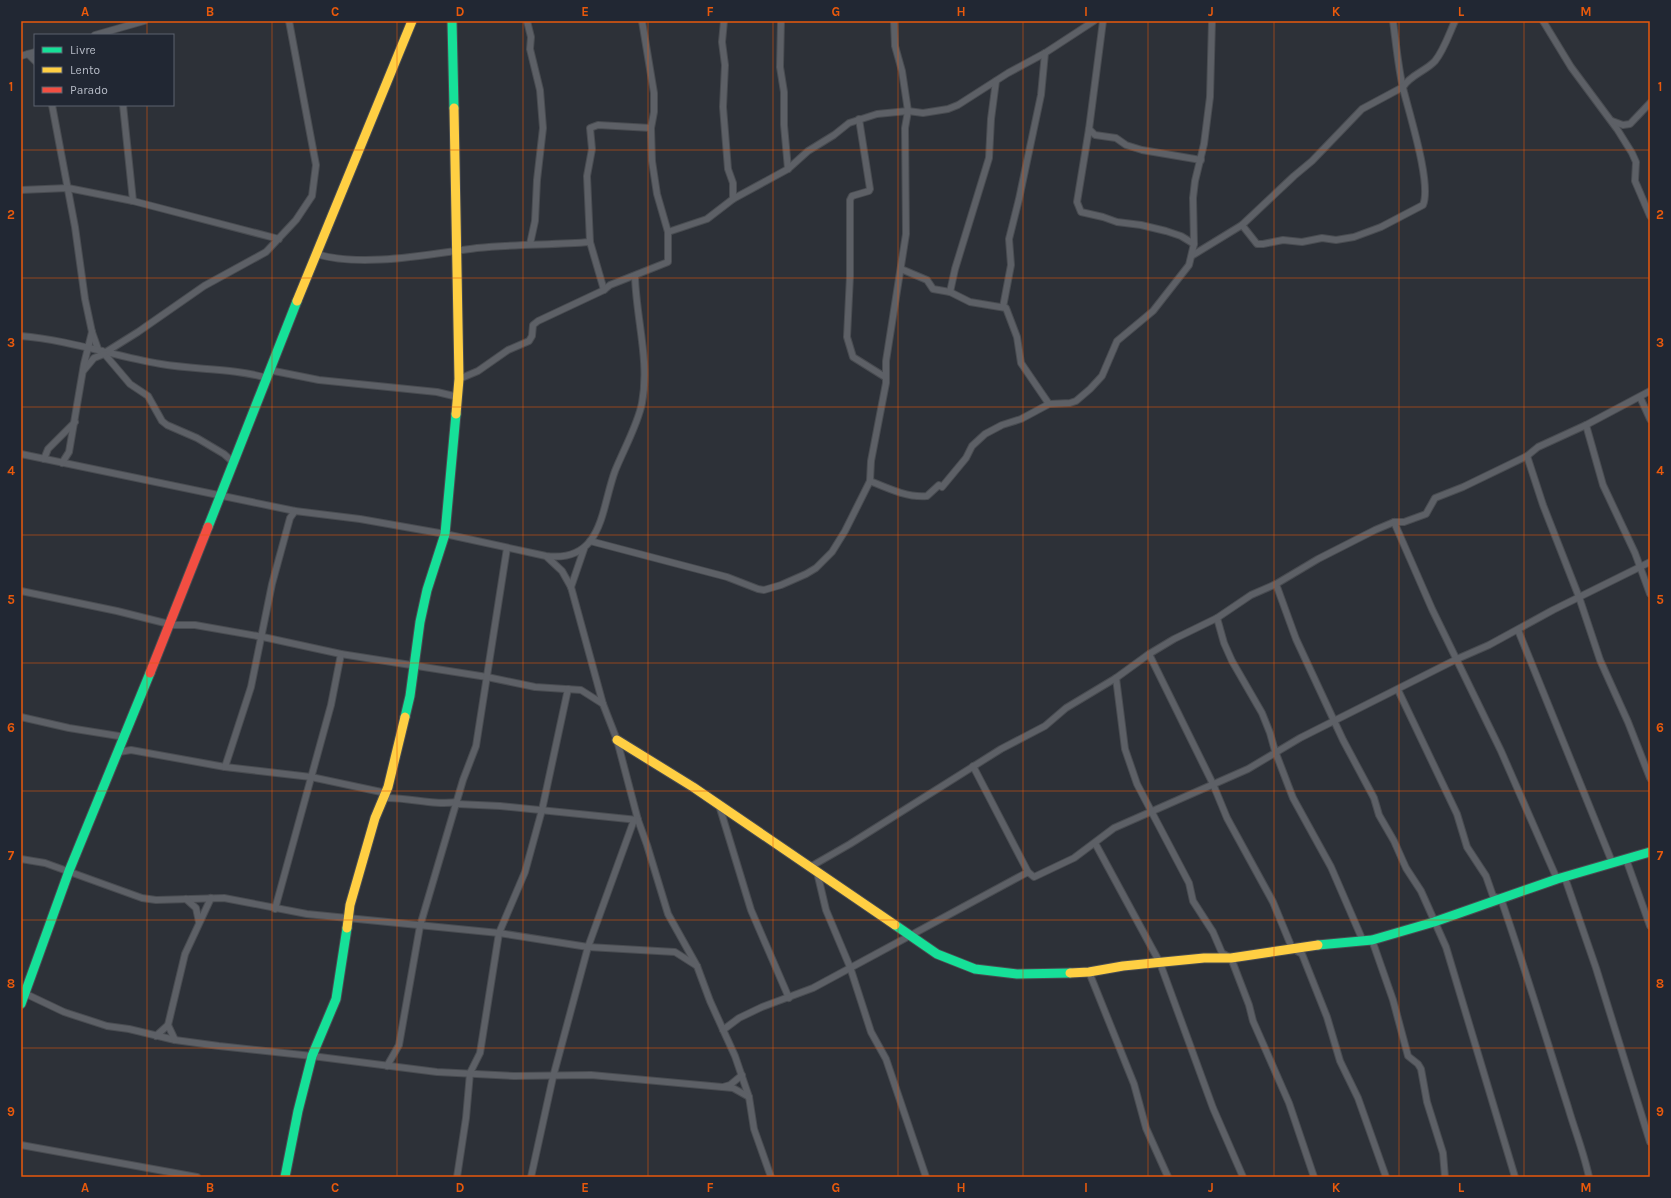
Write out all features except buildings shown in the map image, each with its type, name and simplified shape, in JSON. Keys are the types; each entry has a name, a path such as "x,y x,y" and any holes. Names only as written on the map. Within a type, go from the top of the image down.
{"street":[{"path":"112,33 144,21"},
{"path":"84,370 102,350 114,347 204,286 266,252 296,220 312,196 316,165 289,21"},
{"path":"21,1004 24,989 69,871 173,624 173,615 233,462 316,254 412,21"},
{"path":"285,1177 298,1111 312,1056 336,999 350,905 375,818 386,793 410,696 420,622 427,590 445,534 459,379 452,21"},
{"path":"527,21 531,37 530,49 540,90 543,128 537,180 535,221 530,244"},
{"path":"459,379 478,371 508,350 529,341 532,336 533,325 538,321 610,286 668,262 668,232 654,184 651,128 654,93 642,21"},
{"path":"724,21 722,42 725,65 723,107 728,169 733,183 733,199"},
{"path":"781,21 780,67 784,92 784,125 788,169"},
{"path":"590,541 727,577 758,589 770,588 806,574 824,560 839,542 870,481 871,461 886,383 885,377 906,234 904,128 908,111 902,71 895,46 894,21"},
{"path":"668,232 707,219 733,199 788,169 808,151 834,135 849,123 877,114 908,111 923,112 948,109 958,105 1045,53 1094,21"},
{"path":"1103,21 1089,129 1076,202 1079,210 1081,212 1117,222 1141,225 1166,231 1181,236 1194,244"},
{"path":"870,481 915,496 927,496 939,485 942,487 966,458 972,446 984,434 1021,419 1049,404 1070,403 1076,401 1096,383 1106,369 1117,341 1158,305 1189,265 1193,255 1194,244 1193,198 1210,97 1212,21"},
{"path":"1242,225 1257,244 1284,240 1302,242 1322,238 1344,239 1381,227 1423,205 1426,195 1423,172 1403,87 1393,21"},
{"path":"1193,255 1242,225 1312,161 1362,109 1403,87 1405,83 1419,74 1434,61 1455,21"},
{"path":"1543,21 1571,67 1611,121 1636,162 1635,181 1650,216"},
{"path":"21,56 34,52"},
{"path":"1003,307 1011,265 1008,248 1009,239 1041,95 1045,53"},
{"path":"28,54 34,60"},
{"path":"950,292 955,269 989,158 991,119 996,81"},
{"path":"1611,121 1623,125 1630,124 1650,103"},
{"path":"52,106 68,188 92,332 102,350 130,384 148,396 162,421 167,425 197,438 224,454 233,462"},
{"path":"123,106 133,201"},
{"path":"859,119 870,189 869,192 852,196 850,200 850,276 847,337 850,353 853,357 885,377"},
{"path":"604,290 590,242 587,176 592,149 590,128 598,125 651,128"},
{"path":"1089,129 1096,135 1116,138 1126,145 1142,150 1200,160"},
{"path":"21,190 68,188 133,201 279,238"},
{"path":"316,254 329,258 360,260 530,244 590,242"},
{"path":"901,269 927,280 933,289 950,292 970,302 1003,307 1008,310 1013,324 1021,363 1049,404"},
{"path":"571,587 584,549 601,524 613,477 642,403 643,339 635,298 635,276"},
{"path":"62,463 69,452 87,347 92,332"},
{"path":"21,336 102,350 161,364 437,392 458,397"},
{"path":"102,350 114,347"},
{"path":"814,869 850,844 1000,749 1045,726 1066,708 1116,678 1149,654 1174,639 1217,618 1251,596 1375,530 1394,522 1404,522 1426,514 1435,498 1463,488 1527,456 1538,447 1586,425 1650,391"},
{"path":"1640,396 1650,419"},
{"path":"44,459 48,449 75,422"},
{"path":"1586,425 1604,485 1640,566 1650,594"},
{"path":"21,454 295,510 360,519 445,534 546,556 558,558 584,549"},
{"path":"1527,456 1543,505 1579,597 1600,660 1628,722 1650,778"},
{"path":"286,508 290,518"},
{"path":"225,767 251,687 263,637 272,584 290,518 295,510"},
{"path":"1394,522 1432,609 1502,751 1562,879 1586,936 1650,1142"},
{"path":"387,1066 399,1045 401,1038 420,926 457,803 476,746 507,548"},
{"path":"546,556 555,563 571,587 603,704 617,740 636,820 648,844 668,914 697,966 742,1075 749,1097 754,1130 771,1177"},
{"path":"973,766 1028,872 1034,878 1074,858 1114,828 1248,768 1275,751 1335,720 1398,690 1457,659 1489,645 1579,597 1650,562"},
{"path":"1276,584 1296,639 1361,776 1374,798 1378,815 1394,842 1406,868 1421,891 1446,947 1515,1177"},
{"path":"21,591 173,624 195,625 263,637 341,654 415,667 487,677 535,687 581,690 603,704"},
{"path":"1217,618 1227,649 1262,713 1293,798 1331,867 1368,941 1393,1000 1408,1056 1421,1068 1426,1102 1444,1153 1445,1177"},
{"path":"1518,630 1612,862"},
{"path":"275,909 331,705 341,654"},
{"path":"1149,654 1213,784 1227,818 1273,902 1292,948 1302,954 1327,1017 1340,1061 1358,1098 1386,1177"},
{"path":"1116,678 1125,749 1137,784 1150,812 1189,883 1193,901 1213,932 1222,953 1231,958 1249,1005 1253,1021 1289,1103 1314,1177"},
{"path":"457,1177 466,1118 470,1073 480,1053 499,933 525,872 542,810 568,689"},
{"path":"1398,690 1457,814 1467,847 1486,876 1493,896 1502,899"},
{"path":"21,717 124,739 131,750"},
{"path":"617,740 643,754 937,954 975,970 1017,974 1089,972 1123,966 1204,958 1231,958 1292,948 1368,941 1434,922 1612,862 1650,852"},
{"path":"119,752 131,750 225,767 311,777 401,797 444,804 457,803 542,810 636,820"},
{"path":"386,793 401,797"},
{"path":"444,804 454,814"},
{"path":"719,805 751,910 789,998"},
{"path":"531,1177 553,1077 588,947 636,820"},
{"path":"1095,843 1160,963 1213,1108 1243,1177"},
{"path":"21,858 45,863 142,898 156,900 224,898 275,909 420,926 499,933 588,947 675,952 697,966"},
{"path":"1626,859 1650,926"},
{"path":"814,869 826,910 850,967 871,1032 886,1059 926,1177"},
{"path":"723,1030 739,1018 813,988 1028,872"},
{"path":"156,1036 168,1025 185,954 211,898"},
{"path":"186,899 196,908 199,922"},
{"path":"1502,899 1526,969 1568,1109 1586,1159 1589,1177"},
{"path":"1089,972 1131,1077 1146,1128 1168,1177"},
{"path":"24,989 64,1012 107,1026 129,1029 175,1040 437,1072 553,1077 592,1075 733,1088 749,1097"},
{"path":"168,1025 175,1040"},
{"path":"722,1088 730,1085 742,1075"},
{"path":"21,1145 197,1177"}],"traffic: fast":[{"path":"452,21 454,108"},
{"path":"208,527 297,301"},
{"path":"405,717 410,696 420,622 427,590 445,534 456,414"},
{"path":"21,1004 69,871 150,673"},
{"path":"1318,945 1372,940 1434,922 1557,879 1650,852"},
{"path":"895,925 937,954 975,969 1017,974 1070,973"},
{"path":"285,1177 298,1111 312,1056 336,999 347,928"}],"traffic: slow":[{"path":"297,301 412,21"},
{"path":"454,108 459,379 456,414"},
{"path":"347,928 350,905 375,818 388,787 405,717"},
{"path":"617,740 693,787 895,925"},
{"path":"1070,973 1204,958 1231,958 1318,945"}],"traffic: jam":[{"path":"150,673 208,527"}]}
